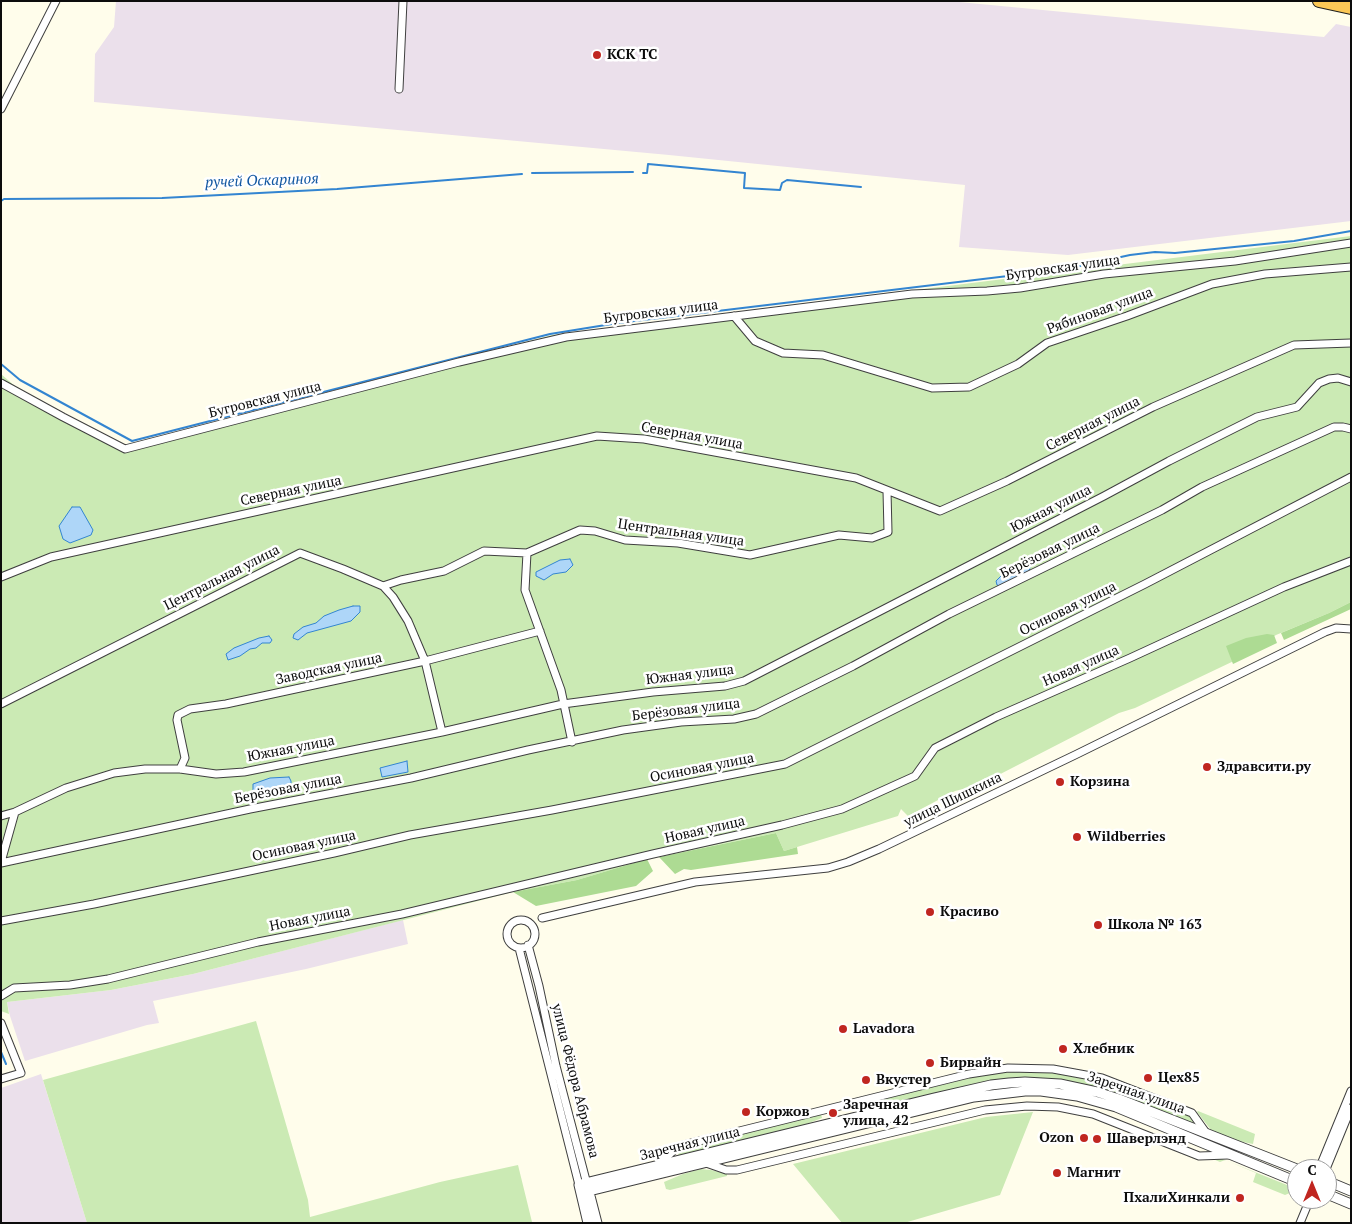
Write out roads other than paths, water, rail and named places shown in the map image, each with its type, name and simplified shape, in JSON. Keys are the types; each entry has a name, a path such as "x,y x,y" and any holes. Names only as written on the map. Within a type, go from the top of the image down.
{"highway":[{"path":"1318,1 1351,8"}],"street":[{"path":"1,109 56,1"},
{"path":"399,89 403,1"},
{"name":"Бугровская улица","path":"1,383 126,449 459,362 566,337 912,294 1012,289 1104,274 1235,261 1351,243"},
{"name":"Рябиновая улица","path":"734,316 755,341 783,353 823,355 932,388 970,388 1018,364 1047,343 1212,284 1265,274 1351,267"},
{"name":"Северная улица","path":"1,577 51,557 597,436 644,439 856,478 887,492 940,511 1007,481 1152,407 1294,346 1351,343"},
{"name":"Южная улица","path":"1,816 15,812 66,788 114,773 146,769 180,769 216,774 244,772 442,732 563,704 653,692 725,686 744,681 1104,496 1169,460 1257,417 1296,407 1318,383 1338,378 1351,382"},
{"name":"Берёзовая улица","path":"1,863 250,809 411,778 623,730 681,722 734,719 756,714 853,666 949,614 1162,510 1202,487 1334,428 1343,427 1351,429"},
{"name":"Осиновая улица","path":"1,922 94,904 410,835 552,810 786,764 1145,584 1351,477"},
{"name":"Центральная улица","path":"1,704 300,553 383,586 401,580 444,571 484,551 527,553 580,530 595,531 624,540 678,543 750,555 839,535 872,538 888,532 887,492"},
{"path":"527,553 525,590 555,672 572,742"},
{"name":"Новая улица","path":"1,996 14,988 70,985 108,978 258,942 402,914 782,825 842,809 915,776 936,748 996,717 1284,587 1351,561"},
{"path":"383,586 393,597 408,621 425,662 442,732"},
{"name":"улица Шишкина","path":"542,918 695,882 828,868 848,862 1042,771 1325,632 1336,628 1351,629"},
{"name":"Заводская улица","path":"180,769 185,758 177,720 178,715 182,712 425,662 540,631"},
{"path":"1,863 15,812"},
{"path":"517,921 527,922 533,929 534,938 528,946 520,948 511,944 507,935 510,926 517,921"},
{"name":"улица Фёдора Абрамова","path":"528,946 539,986 584,1188 588,1223"},
{"name":"улица Фёдора Абрамова","path":"520,948 584,1188 597,1223"},
{"path":"1,1023 21,1073 1,1079"},
{"path":"658,1166 683,1144 969,1074 1008,1068 1053,1069 1102,1078 1192,1113 1207,1134"},
{"name":"Заречная улица","path":"584,1188 658,1166 934,1098 991,1085 1025,1082 1060,1084 1097,1092 1287,1165"},
{"name":"Заречная улица","path":"584,1188 706,1163 974,1097 1025,1091 1060,1093 1094,1100 1152,1121 1287,1178"},
{"path":"1323,1159 1351,1091"},
{"path":"706,1163 726,1170 737,1170 976,1112 1010,1106 1058,1107 1092,1114 1199,1156 1229,1154"},
{"path":"1330,1159 1351,1108"},
{"path":"1337,1185 1351,1191"},
{"path":"1337,1198 1351,1204"},
{"path":"1300,1223 1306,1209"}],"water":[{"path":"72,507 80,507 93,530 91,535 70,543 63,539 59,526"},
{"path":"570,559 573,565 566,572 553,574 544,580 536,576 536,572 560,560"},
{"path":"1028,564 1030,567 1029,572 1000,586 997,585 996,581 1003,574"},
{"path":"353,606 360,606 360,612 351,621 307,633 298,640 293,638 294,634 303,627 316,623 324,616"},
{"path":"269,636 272,640 270,643 262,643 240,656 228,660 226,654 234,648"},
{"path":"407,761 408,772 382,777 380,768"},
{"path":"289,777 291,788 270,795 258,795 253,792 253,784 270,778"}],"waterway":[{"name":"ручей Оскариноя","path":"643,173 647,173 648,164 745,173 744,188 780,190 782,183 787,180 861,187"},
{"name":"ручей Оскариноя","path":"532,173 633,172"},
{"name":"ручей Оскариноя","path":"1,201 4,199 162,198 337,189 522,174"},
{"path":"1,364 20,380 132,441 550,334 618,323 1066,269 1130,255 1155,252 1175,253 1294,241 1351,231"},
{"path":"1,1052 6,1064"}],"place":[{"name":"КСК ТС","path":"597,55"},
{"name":"Здравсити.ру","path":"1207,767"},
{"name":"Корзина","path":"1060,782"},
{"name":"Wildberries","path":"1077,837"},
{"name":"Красиво","path":"930,912"},
{"name":"Школа № 163","path":"1098,925"},
{"name":"Lavadora","path":"843,1029"},
{"name":"Хлебник","path":"1063,1049"},
{"name":"Бирвайн","path":"930,1063"},
{"name":"Цех85","path":"1148,1078"},
{"name":"Вкустер","path":"866,1080"},
{"name":"Коржов","path":"746,1112"},
{"name":"Заречная улица, 42","path":"833,1113"},
{"name":"Ozon","path":"1084,1138"},
{"name":"Шаверлэнд","path":"1097,1139"},
{"name":"Магнит","path":"1057,1173"},
{"name":"ПхалиХинкали","path":"1240,1198"}]}
